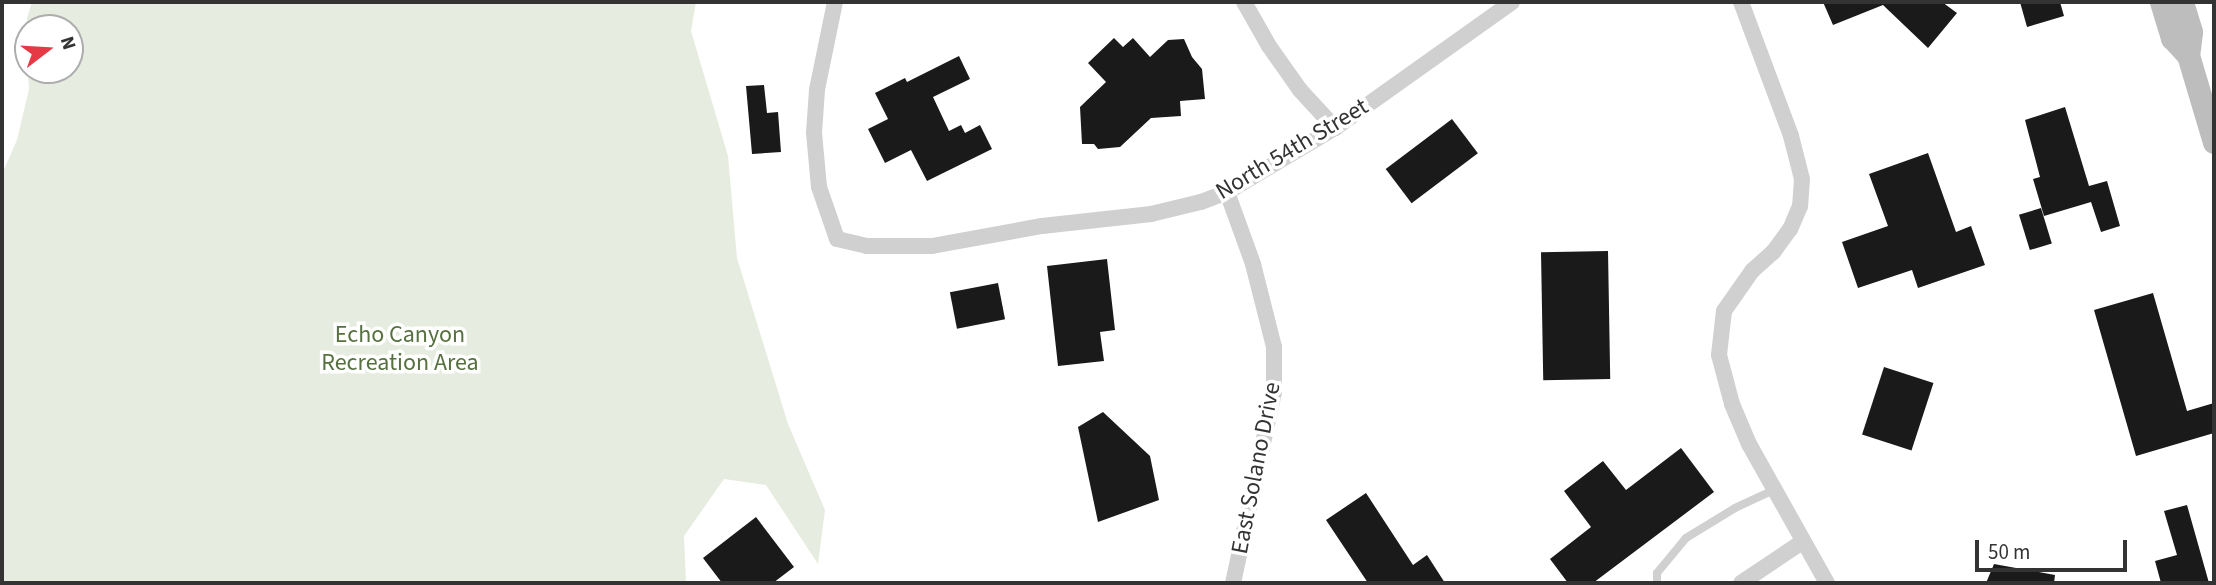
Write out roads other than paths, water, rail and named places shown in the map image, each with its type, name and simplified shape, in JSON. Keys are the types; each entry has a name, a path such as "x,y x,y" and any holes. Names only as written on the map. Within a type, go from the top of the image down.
{"street":[{"name":"North 54th Street","path":"835,2 817,90 814,133 819,187 837,239 867,246 932,246 1042,226 1151,214 1201,202 1227,192 1335,128 1512,2"},
{"path":"1244,2 1269,46 1300,90 1335,128"},
{"path":"1741,2 1791,136 1802,179 1800,206 1790,229 1724,310 1719,355 1732,404 1774,490 1827,583"},
{"path":"2161,2 2172,38 2188,55"},
{"path":"2182,2 2191,32 2188,55 2214,142"},
{"name":"East Solano Drive","path":"1227,192 1252,264 1274,347 1274,392 1233,583"},
{"path":"1741,583 1802,542"}],"lane":[{"path":"1657,583 1657,573 1686,538 1735,508 1774,490"}],"park label":[{"name":"Echo Canyon Recreation Area","path":"400,349"}]}
